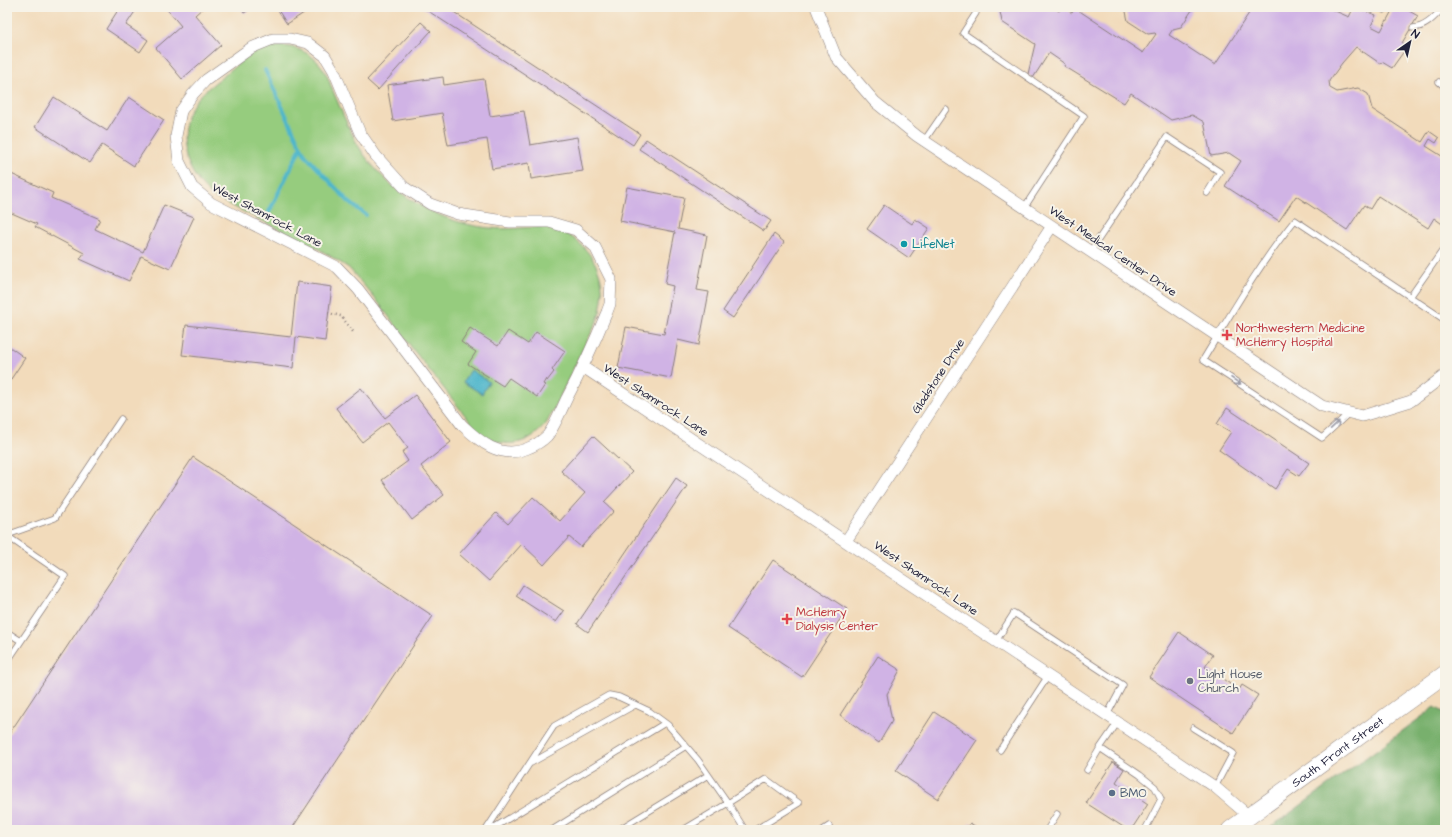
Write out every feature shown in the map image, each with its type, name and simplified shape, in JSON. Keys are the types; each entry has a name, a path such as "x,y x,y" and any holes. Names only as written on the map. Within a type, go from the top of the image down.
{"main road":[{"name":"South Front Street","path":"1230,830 1250,817 1445,674"}],"street":[{"name":"West Medical Center Drive","path":"816,7 836,57 875,102 924,142 1322,406 1362,416 1411,401 1445,375"},
{"name":"West Shamrock Lane","path":"273,39 290,39 308,43 325,56 334,72 360,133 376,156 404,186 430,204 458,214 510,222 549,222 576,230 595,247 611,279 610,304 583,367 548,435 536,445 522,450 508,452 492,448 476,438 462,425 358,289 337,267 212,203 192,187 179,161 176,136 181,111 193,94 206,80 251,48 273,39"},
{"name":"Gladstone Drive","path":"846,541 1052,226"},
{"name":"West Shamrock Lane","path":"583,367 1215,786 1250,817"}],"lane":[{"path":"975,7 976,13 963,33 1084,116 1024,208"},
{"path":"1413,28 1419,28 1428,23 1444,7"},
{"path":"1439,82 1445,87"},
{"path":"924,142 946,109"},
{"path":"1090,252 1167,137 1220,172 1207,193"},
{"path":"1349,413 1322,438 1203,360 1280,239 1295,220 1445,320"},
{"path":"1410,297 1445,247"},
{"path":"7,535 55,518 121,419"},
{"path":"7,535 65,576 7,662"},
{"path":"996,641 1014,613 1123,685 1107,714"},
{"path":"7,632 21,641"},
{"path":"1000,750 1048,676"},
{"path":"486,830 554,726 609,695 619,697 649,711 665,723 686,746 708,774 744,830"},
{"path":"529,764 635,705"},
{"path":"1087,770 1118,722"},
{"path":"490,830 665,723"},
{"path":"1193,728 1233,753 1215,786"},
{"path":"552,830 686,746"},
{"path":"1100,748 1155,787 1161,799 1144,830"},
{"path":"618,830 708,774"},
{"path":"683,830 766,779 799,803 755,830"},
{"path":"1047,830 1057,814"},
{"path":"823,830 830,826"}],"path":[{"path":"328,313 341,316 354,333"}],"green space":[{"path":"287,46 300,50 312,57 322,66 358,146 389,183 404,195 434,213 467,224 496,229 541,227 558,230 574,238 592,258 598,270 602,285 602,301 598,318 546,424 531,437 523,441 506,443 497,442 479,433 415,352 378,302 349,268 319,249 214,197 203,187 195,175 188,163 184,150 183,136 185,123 190,109 205,91 247,57 262,49"},
{"path":"1435,707 1445,713 1445,830 1267,830"}],"water":[{"path":"471,370 489,382 482,394 463,382"}],"building":[{"path":"120,7 138,7 126,25 148,40 140,52 106,29"},
{"path":"165,7 204,7 195,15 221,45 182,79 156,48 181,26"},
{"path":"240,7 254,7 244,13"},
{"path":"276,7 313,7 287,24"},
{"path":"422,7 446,7 640,134 633,145"},
{"path":"999,7 1052,7 1059,11 1063,7 1072,13 1075,8 1143,53 1156,34 1148,34 1128,21 1125,7 1194,7 1181,27 1173,29 1169,35 1215,65 1253,7 1326,7 1349,17 1354,7 1376,15 1371,26 1381,31 1394,7 1402,7 1418,16 1402,43 1407,47 1392,68 1382,62 1381,64 1356,47 1329,81 1330,88 1337,92 1358,88 1368,94 1372,109 1422,142 1429,131 1439,138 1436,143 1430,139 1426,146 1445,158 1445,226 1434,218 1428,228 1378,196 1370,209 1364,205 1347,230 1296,196 1279,221 1225,186 1241,161 1229,153 1211,156 1204,122 1192,115 1171,120 1131,93 1124,103 1064,66 1065,64 1049,53 1033,78 1028,74 1035,44 1002,22"},
{"path":"421,22 431,31 378,90 367,80"},
{"path":"443,77 444,85 484,79 490,116 524,111 530,145 577,137 583,171 531,179 529,163 492,169 487,139 448,145 442,113 393,121 387,85"},
{"path":"54,97 107,131 129,97 164,120 134,166 102,145 90,163 35,127"},
{"path":"646,139 771,221 764,231 639,149"},
{"path":"7,172 53,193 51,198 100,219 95,229 143,252 164,205 194,217 170,269 141,256 129,281 80,259 84,253 35,227 37,224 7,211"},
{"path":"627,187 684,198 678,229 707,235 697,290 709,292 699,345 678,340 671,378 618,368 626,327 664,334 673,286 665,284 675,232 620,221"},
{"name":"LifeNet","path":"884,205 912,224 915,219 929,228 909,258 867,229"},
{"path":"774,234 784,242 733,318 723,311"},
{"path":"297,282 332,287 325,341 296,337 293,368 182,355 186,325 291,337"},
{"path":"470,328 498,346 508,331 528,344 536,332 565,351 552,370 554,372 547,381 546,379 543,384 545,385 537,397 509,378 503,386 468,364 476,352 461,342"},
{"path":"7,345 25,358 7,385"},
{"path":"361,388 385,418 415,395 451,442 421,466 444,495 412,520 382,480 408,461 402,452 408,448 388,422 362,442 336,408"},
{"path":"1227,408 1309,463 1299,476 1288,469 1275,489 1219,450 1231,432 1217,424"},
{"path":"593,436 632,472 604,502 614,511 581,547 569,537 544,565 522,544 489,581 459,554 496,513 508,524 533,497 560,521 585,493 561,471"},
{"path":"193,457 433,616 291,830 7,830 7,737"},
{"path":"676,478 687,486 588,632 577,624"},
{"name":"McHenry Dialysis Center","path":"773,560 847,609 802,677 728,628"},
{"path":"523,585 564,611 556,622 516,596"},
{"name":"Light House Church","path":"1179,632 1213,655 1205,667 1239,690 1242,685 1258,695 1233,733 1149,677"},
{"path":"878,656 900,670 887,694 892,721 879,743 840,715"},
{"path":"934,712 977,740 938,799 896,771"},
{"name":"BMO","path":"1113,762 1124,769 1116,782 1148,804 1131,830 1128,830 1086,803"},
{"path":"970,823 981,830 965,830"}],"waterway":[{"path":"265,70 301,147 269,212"},
{"path":"301,147 306,156 349,202 366,215"}],"place":[{"name":"LifeNet","path":"904,244"},
{"name":"Northwestern Medicine McHenry Hospital","path":"1227,335"},
{"name":"McHenry Dialysis Center","path":"787,619"},
{"name":"Light House Church","path":"1190,681"},
{"name":"BMO","path":"1112,793"}]}
